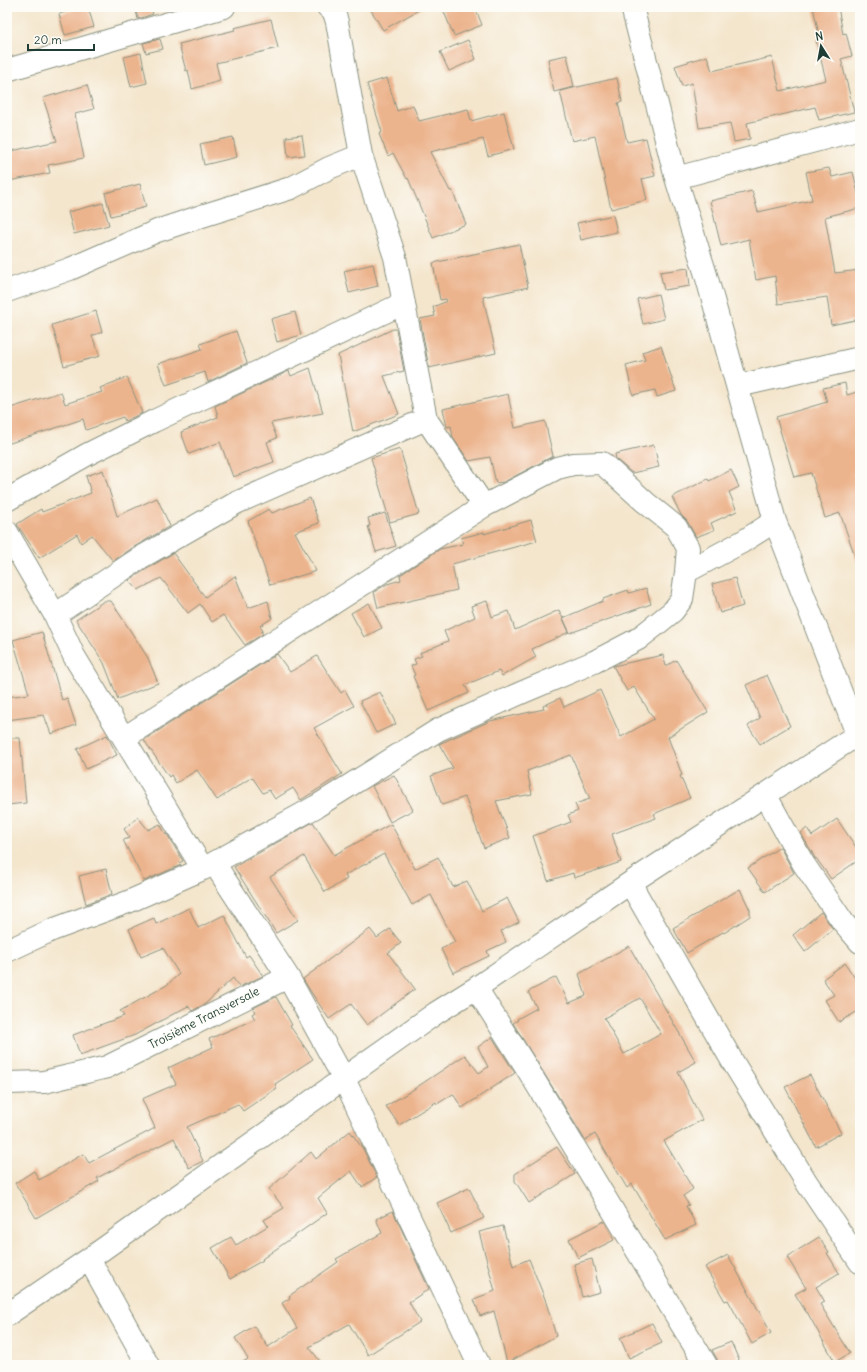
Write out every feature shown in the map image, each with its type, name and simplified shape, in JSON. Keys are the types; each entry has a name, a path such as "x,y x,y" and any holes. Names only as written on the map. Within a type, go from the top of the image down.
{"street":[{"path":"7,70 224,7"},
{"path":"328,7 334,12 337,22 361,155 395,257 426,419 484,506"},
{"path":"7,1315 89,1259 436,1013 476,988 630,883 766,796 858,734 854,706 775,521 706,275 676,178 632,7"},
{"path":"676,178 860,129"},
{"path":"7,291 70,268 158,231 291,188 329,168 361,155"},
{"path":"7,500 88,454 154,421 404,303"},
{"path":"738,386 860,358"},
{"path":"55,616 140,558 236,503 426,419"},
{"path":"7,951 52,930 128,902 209,866 316,806 438,730 594,662 638,639 673,611 682,599 688,548 676,526 645,502 602,463 573,464 557,468 484,506 124,738"},
{"path":"686,572 742,542 775,521"},
{"path":"7,532 55,616 74,656 124,738 209,866 288,976 344,1079 479,1365"},
{"path":"766,796 803,862 844,922 860,942"},
{"path":"630,883 734,1064 807,1183 860,1262"},
{"name":"Troisième Transversale","path":"7,1083 44,1082 107,1067 288,976"},
{"path":"476,988 525,1065 706,1365"},
{"path":"89,1259 148,1365"}],"building":[{"path":"88,7 94,27 65,35 59,14"},
{"path":"135,7 151,7 153,14 138,19"},
{"path":"369,7 424,7 383,30"},
{"path":"442,7 475,7 482,25 454,36"},
{"path":"813,7 838,7 843,34 846,33 852,56 841,59 854,112 819,120 815,107 747,123 750,139 734,142 730,123 699,128 692,83 682,86 675,66 707,56 712,71 772,57 780,91 826,80 816,40 820,39"},
{"path":"271,19 278,48 216,63 220,81 192,89 188,70 186,71 179,44"},
{"path":"160,39 163,49 146,53 143,43"},
{"path":"468,40 476,59 449,71 440,52"},
{"path":"141,53 147,83 131,87 124,57"},
{"path":"567,55 574,87 554,92 548,59"},
{"path":"387,78 397,111 413,105 419,121 468,109 471,121 504,112 514,149 488,156 483,139 430,152 450,191 452,190 466,224 433,238 408,178 407,179 393,153 388,156 379,134 382,132 367,84"},
{"path":"617,78 622,102 618,103 627,142 646,138 655,176 642,179 647,200 611,209 595,136 572,141 560,91"},
{"path":"87,85 94,109 75,114 84,158 48,165 50,173 9,181 7,171 7,152 57,141 43,98"},
{"path":"302,135 305,155 288,157 286,137"},
{"path":"233,137 237,157 204,165 200,144"},
{"path":"829,168 832,177 853,172 860,201 860,208 825,217 835,273 860,270 860,319 831,325 827,297 778,304 775,276 756,280 749,239 721,246 710,201 752,191 758,212 812,200 806,172"},
{"path":"140,184 146,207 111,216 105,193"},
{"path":"103,203 109,225 74,234 68,212"},
{"path":"613,215 617,232 581,240 577,223"},
{"path":"519,244 528,287 483,297 496,353 429,368 420,319 435,316 433,307 447,301 446,299 440,300 433,263"},
{"path":"373,264 378,286 349,293 344,271"},
{"path":"688,268 690,286 664,290 660,272"},
{"path":"658,294 664,319 643,324 637,299"},
{"path":"96,311 102,332 92,336 100,356 64,366 52,325"},
{"path":"295,312 301,335 277,342 271,319"},
{"path":"393,329 396,329 404,371 384,376 399,414 353,432 338,355"},
{"path":"236,331 247,363 208,382 205,372 166,385 158,364 202,349 200,344"},
{"path":"661,346 676,391 657,397 655,390 633,395 626,365 645,360 642,352"},
{"path":"310,368 323,413 271,423 277,438 267,442 274,462 233,477 220,442 189,454 181,432 218,417 215,406 289,371 291,376"},
{"path":"127,377 142,413 125,421 123,417 86,430 83,419 7,444 7,409 61,392 65,404 102,392 100,388"},
{"path":"845,383 847,395 860,391 860,562 857,562 840,513 825,518 811,473 794,477 776,417 827,402 823,388"},
{"path":"508,394 515,428 545,421 553,456 504,482 496,483 490,457 469,461 453,438 451,426 447,427 443,409"},
{"path":"654,445 659,467 632,473 616,459 615,454"},
{"path":"400,449 419,514 390,522 371,458"},
{"path":"103,470 117,516 157,498 170,526 113,561 92,535 81,543 77,534 39,558 17,524 41,509 42,512 91,493 86,476"},
{"path":"731,470 739,487 729,492 737,511 711,523 714,530 696,537 687,521 681,515 672,497 708,479 709,481"},
{"path":"310,498 319,523 295,532 316,571 270,585 248,521 269,509 272,513"},
{"path":"385,513 396,546 376,552 368,526 370,526 368,518"},
{"path":"531,520 537,541 452,564 457,590 378,608 374,592 387,584 401,580 400,575 440,549 463,544 461,538 484,532 484,534"},
{"path":"173,553 205,597 235,576 248,608 268,601 272,618 260,626 263,634 245,645 223,615 212,622 200,604 188,613 161,578 138,590 129,580"},
{"path":"735,578 743,606 720,613 712,584"},
{"path":"646,588 651,604 570,633 563,618 603,601 603,599 628,590 629,593"},
{"path":"104,601 111,601 148,658 158,683 118,699 104,663 76,620"},
{"path":"487,601 492,617 509,611 515,630 559,610 569,632 532,649 536,657 502,676 499,671 465,685 469,693 428,711 413,676 415,675 411,666 416,664 414,659 422,656 420,653 448,641 444,631 475,617 471,606"},
{"path":"369,603 382,628 364,637 351,613"},
{"path":"42,632 62,700 67,698 76,725 51,734 44,715 7,720 7,697 29,694 13,640"},
{"path":"277,654 290,672 317,656 341,693 345,690 354,706 314,728 342,774 301,800 293,788 275,799 269,790 263,793 252,777 217,800 197,770 176,783 171,775 169,777 144,740"},
{"path":"663,655 666,666 676,660 708,712 668,737 682,775 680,776 690,798 654,814 656,818 612,834 621,862 574,878 573,873 548,881 533,836 571,822 568,815 578,811 575,804 590,799 571,755 527,771 532,794 496,801 510,838 484,848 465,797 442,805 431,776 453,768 439,744 490,721 544,709 543,706 560,698 564,707 600,690 621,737 654,719 634,687 627,691 613,666"},
{"path":"767,675 790,726 760,744 748,726 760,718 746,685"},
{"path":"380,692 396,724 376,733 360,701"},
{"path":"107,735 117,755 86,769 77,749"},
{"path":"7,738 20,738 26,803 7,805"},
{"path":"394,775 413,810 390,822 372,786"},
{"path":"138,817 148,830 160,824 183,861 179,863 181,865 144,881 123,840 130,838 124,829"},
{"path":"837,819 860,853 860,859 831,879 816,858 815,859 801,833 807,828 812,836"},
{"path":"313,822 334,855 391,824 415,869 438,857 453,887 467,881 482,911 507,898 519,922 501,931 506,942 487,951 489,956 453,973 441,949 455,942 431,895 412,905 384,854 345,875 347,879 325,892 304,856 270,877 298,920 276,933 234,867"},
{"path":"780,847 794,873 765,892 748,868"},
{"path":"106,869 112,894 86,904 79,876"},
{"path":"740,889 750,910 750,916 724,933 723,932 687,953 673,928"},
{"path":"189,908 198,928 224,915 246,957 249,955 263,976 239,987 233,978 205,1004 192,1011 188,1006 135,1035 80,1055 73,1035 124,1016 120,1011 167,985 179,974 163,948 141,957 129,929 154,918 156,924"},
{"path":"821,912 833,929 805,952 793,935"},
{"path":"370,929 377,938 390,929 401,943 388,953 415,989 367,1025 351,1004 329,1019 303,979"},
{"path":"629,946 696,1062 678,1072 702,1120 664,1141 693,1189 683,1196 689,1205 686,1206 696,1225 665,1240 632,1184 627,1188 595,1134 585,1140 513,1023 518,1020 517,1019 537,1008 528,992 556,977 569,1003 586,996 579,974","holes":["640,998 661,1034 624,1054 604,1018"]},
{"path":"845,963 860,986 860,1010 839,1022 825,1000 834,995 823,979"},
{"path":"276,997 292,1025 290,1026 313,1059 275,1084 277,1088 243,1111 238,1104 187,1127 203,1161 189,1168 174,1138 97,1178 99,1181 36,1218 15,1183 34,1171 39,1180 83,1154 89,1163 155,1128 142,1099 176,1084 168,1068 213,1047 209,1039 255,1019 252,1014 255,1012 253,1008"},
{"path":"492,1037 515,1073 462,1108 453,1094 437,1104 436,1102 399,1125 386,1106 465,1055 479,1073 488,1067 478,1047"},
{"path":"810,1075 841,1133 816,1147 785,1087"},
{"path":"350,1131 363,1149 377,1177 362,1187 351,1171 318,1198 327,1213 262,1259 263,1260 230,1279 212,1248 231,1237 236,1245 268,1226 264,1220 284,1208 269,1189 311,1152 316,1159"},
{"path":"557,1147 575,1174 529,1203 515,1181 515,1174"},
{"path":"469,1188 484,1218 451,1233 437,1203"},
{"path":"393,1211 429,1289 409,1302 420,1322 368,1355 349,1324 309,1347 323,1365 238,1365 248,1359 235,1338 254,1326 268,1347 297,1328 282,1303 290,1298 289,1296 338,1262 336,1259 382,1233 376,1219"},
{"path":"604,1221 614,1240 578,1258 569,1239"},
{"path":"503,1226 513,1266 529,1259 545,1299 556,1336 507,1363 494,1311 480,1316 474,1299 495,1291 479,1232"},
{"path":"819,1237 829,1252 827,1253 839,1273 816,1287 825,1302 820,1304 850,1353 835,1362 807,1312 795,1294 806,1288 787,1257"},
{"path":"728,1255 771,1333 752,1344 728,1300 725,1301 705,1267"},
{"path":"592,1259 600,1292 582,1297 574,1264"},
{"path":"652,1323 662,1343 629,1358 620,1338"},
{"path":"731,1342 741,1365 718,1365 717,1359 712,1350"},
{"path":"688,1360 691,1365 677,1365"}]}
